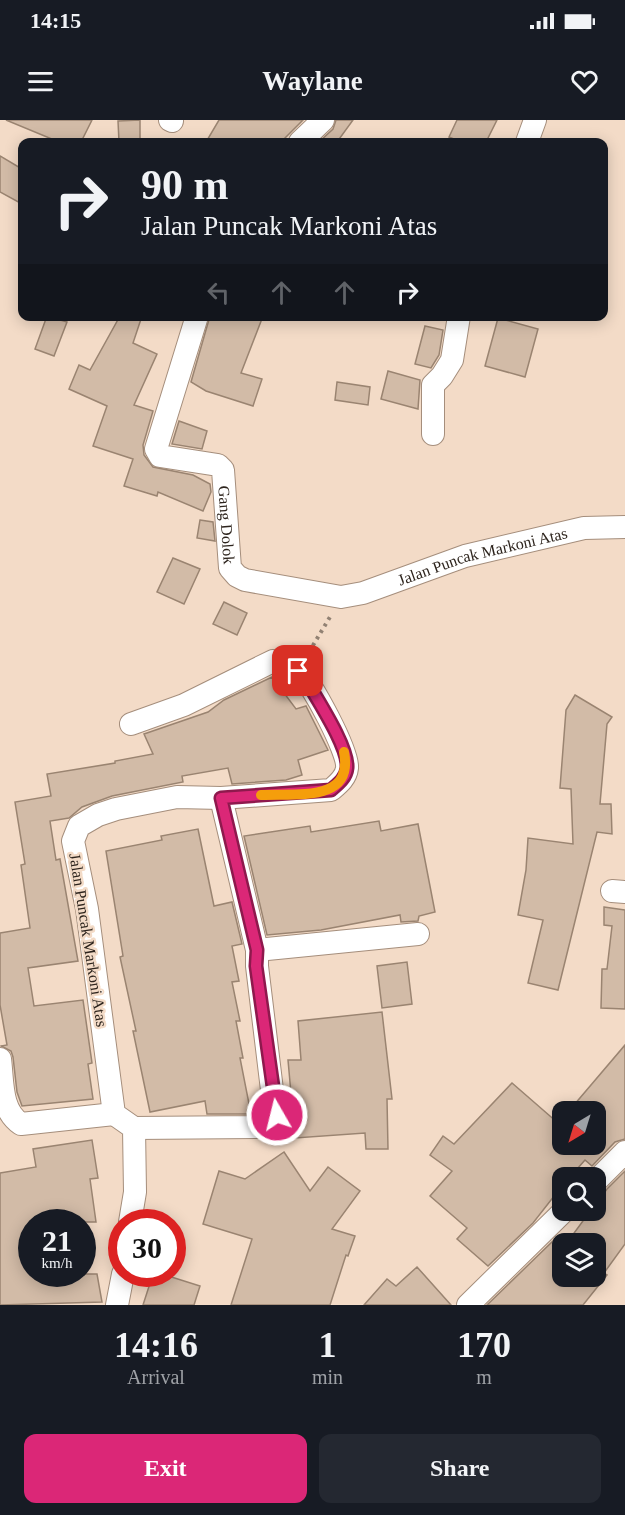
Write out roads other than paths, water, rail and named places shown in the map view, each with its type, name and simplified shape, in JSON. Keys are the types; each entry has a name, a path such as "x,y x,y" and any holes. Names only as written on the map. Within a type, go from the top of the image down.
{"street":[{"path":"304,138 322,120"},
{"path":"528,138 535,120"},
{"name":"Gang Dolok","path":"195,321 156,449 158,453 218,465 223,470 231,568 237,576 245,580 341,597"},
{"path":"433,434 433,385 452,360 458,321"},
{"name":"Jalan Puncak Markoni Atas","path":"341,597 363,593 465,556 584,528 625,527"},
{"name":"Jalan Puncak Markoni Atas","path":"114,1114 87,909 73,841 79,826 116,809 177,797 221,798 331,790 342,780 347,767 344,751 305,678 288,664 273,661 184,705 131,724"},
{"path":"0,1059 6,1106 11,1117 21,1124 114,1114 134,1128 270,1127 276,1123 256,966 257,950 221,798"},
{"path":"257,950 418,933"},
{"path":"132,1209 135,1192 134,1128"},
{"path":"606,1171 625,1152"},
{"path":"468,1305 554,1221"},
{"path":"117,1305 120,1287"}]}
